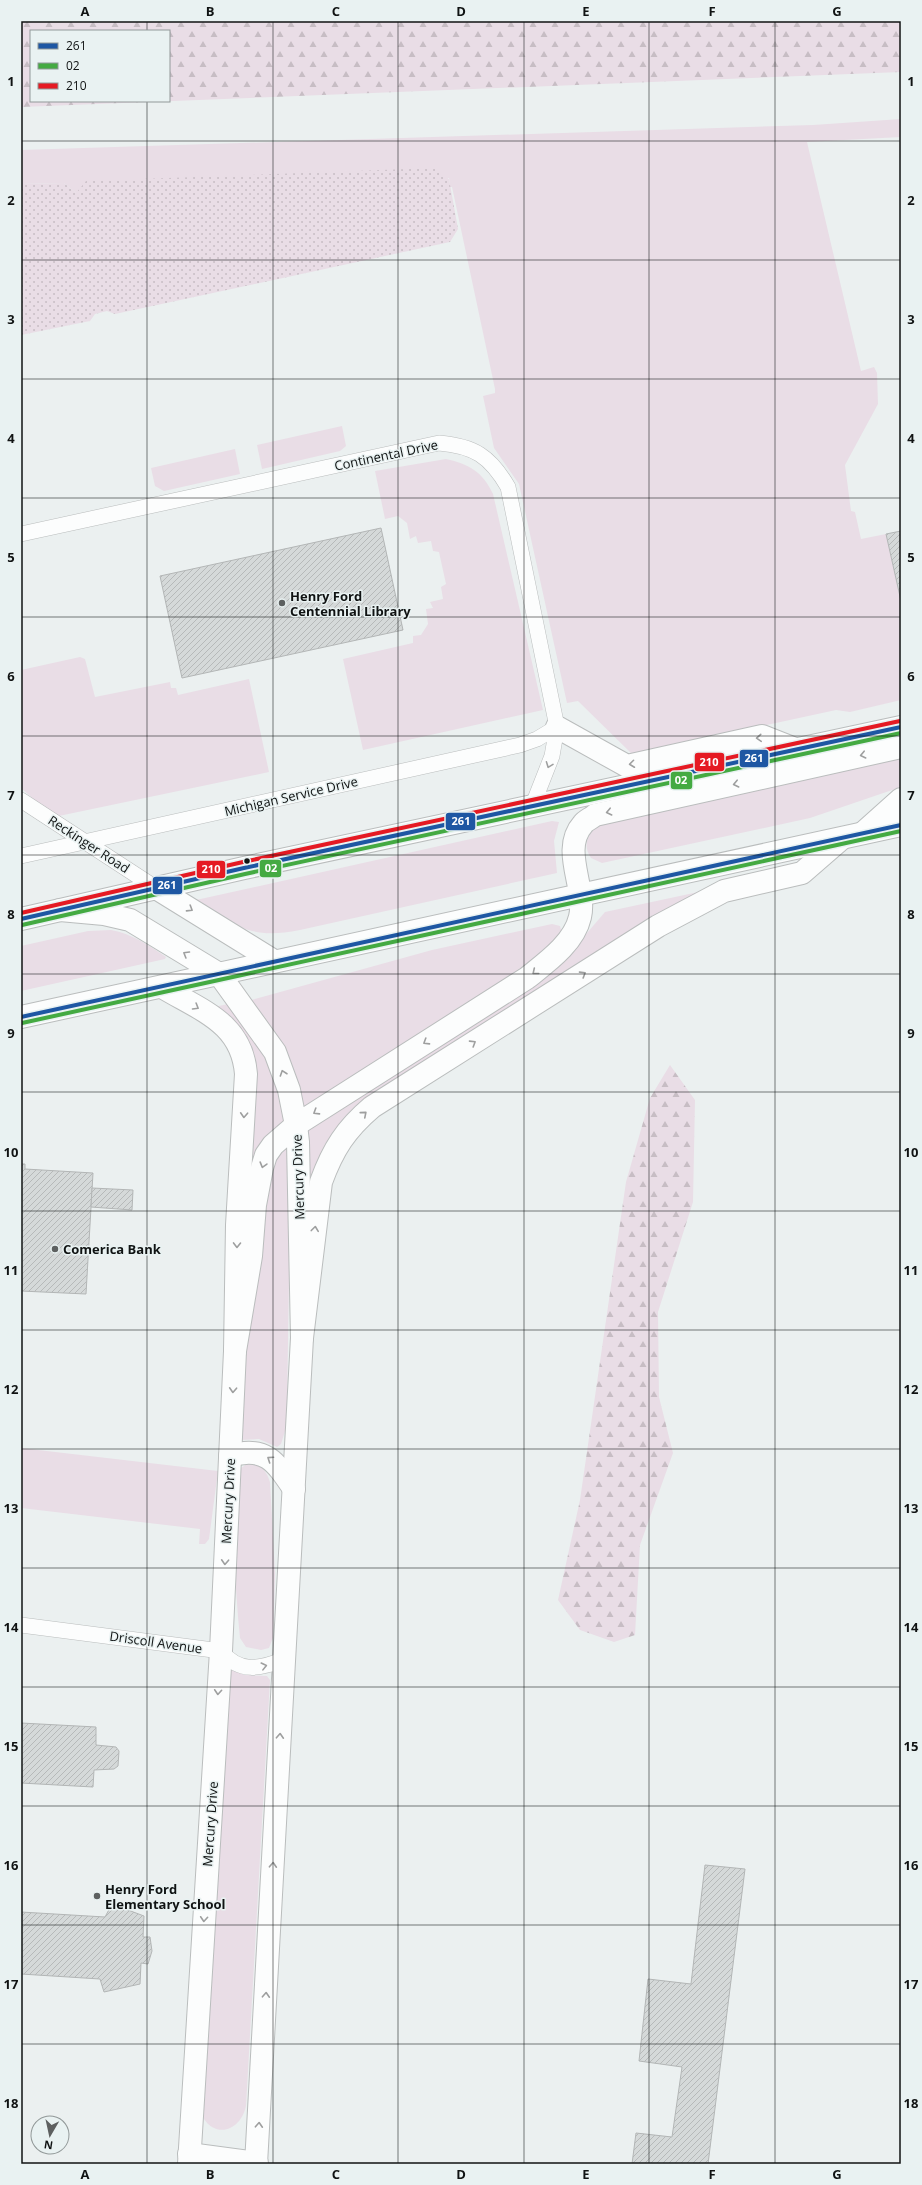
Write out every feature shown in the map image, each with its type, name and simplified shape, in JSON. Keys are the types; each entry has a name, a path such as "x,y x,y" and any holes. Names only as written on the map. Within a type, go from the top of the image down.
{"main road":[{"path":"557,727 627,766 762,736 795,749"},
{"path":"21,918 901,727"},
{"path":"60,910 104,914 130,920 219,974 275,1052 289,1090 296,1125 527,978 553,958 574,932 581,916 574,862 577,836 583,824 595,815 901,747"},
{"path":"862,834 901,799"},
{"path":"21,1017 579,894 901,825"},
{"path":"302,1338 321,1182 328,1162 344,1134 354,1122 372,1107 658,926 724,892 802,873 841,839"},
{"path":"156,888 274,961"},
{"path":"162,987 205,1013 232,1033 242,1051 245,1061 246,1074 237,1225 235,1351"},
{"name":"Mercury Drive","path":"256,2163 302,1338 298,1142 296,1125"},
{"name":"Mercury Drive","path":"189,2159 221,1651 235,1351 252,1256 255,1204 262,1168 266,1155 272,1145 296,1125"},
{"path":"230,1456 242,1452 263,1455 278,1464 294,1489"},
{"path":"189,2159 256,2163"}],"street":[{"name":"Continental Drive","path":"21,534 439,443 458,444 474,450 492,463 508,487 557,727 552,756 532,807"},
{"name":"Michigan Service Drive","path":"21,856 520,745 537,739 557,727"},
{"name":"Reckinger Road","path":"21,800 156,888"},
{"name":"Driscoll Avenue","path":"21,1625 221,1651 229,1661 251,1669 266,1666 284,1659"}],"green space":[{"path":"21,21 901,21 901,72 170,101 170,30 30,30 30,102 147,102 21,107"},
{"path":"901,119 901,137 807,142 861,371 874,367 877,373 878,404 845,465 851,511 855,512 861,539 886,534 901,601 901,700 850,712 836,710 632,754 578,701 567,703 519,484 494,448 483,396 495,393 495,389 449,178 76,193 64,183 21,184 21,150 813,125"},
{"path":"434,168 449,179 458,229 450,242 115,314 107,311 95,314 90,321 21,335 21,184 64,183 76,193 86,181"},
{"path":"342,426 346,446 340,451 262,469 257,445"},
{"path":"235,449 240,474 164,491 155,486 151,468"},
{"path":"446,459 462,463 474,470 485,480 493,494 543,710 363,750 343,659 413,643 413,636 421,635 428,624 426,609 433,608 430,602 443,599 441,587 446,584 439,552 433,551 431,541 418,543 416,536 410,539 407,523 398,516 385,519 375,471"},
{"path":"80,657 85,659 95,697 170,682 171,688 176,688 178,695 249,679 269,772 54,817 21,788 21,670"},
{"path":"901,753 901,787 810,818 602,863 591,858 588,853 587,840 597,825"},
{"path":"552,821 559,822 554,841 557,873 283,933 255,932 233,924 196,900"},
{"path":"703,891 380,1096 312,1193 305,1165 302,1132 575,947 605,912"},
{"path":"552,924 560,926 562,933 547,951 304,1114 248,1001 432,950"},
{"path":"111,930 140,940 166,957 165,959 21,991 21,946 88,931"},
{"path":"228,1004 262,1045 287,1116 245,1245 252,1084 214,1007"},
{"path":"670,1065 695,1100 693,1202 658,1312 659,1397 673,1453 640,1545 635,1635 614,1642 580,1630 558,1600 580,1500 626,1182 650,1098"},
{"path":"281,1146 291,1147 287,1408 286,1428 281,1444 277,1447 259,1439 240,1440 240,1396 266,1175"},
{"path":"21,1448 218,1471 209,1539 205,1544 199,1544 200,1529 21,1508"},
{"path":"248,1463 260,1467 267,1474 270,1482 275,1574 273,1638 269,1648 261,1650 246,1647 240,1638 235,1575 237,1471"},
{"path":"232,1667 244,1675 267,1676 270,1680 246,2106 242,2117 238,2122 229,2129 224,2130 211,2126 201,2115 223,1680"}],"building":[{"name":"Henry Ford Centennial Library","path":"381,528 403,630 182,678 160,576"},
{"path":"901,531 901,601 886,534"},
{"name":"Comerica Bank","path":"21,1164 25,1164 25,1169 93,1173 86,1294 21,1291"},
{"path":"92,1188 133,1190 132,1210 91,1207"},
{"path":"21,1723 96,1727 96,1745 116,1747 119,1751 118,1766 114,1769 94,1770 93,1787 21,1783"},
{"path":"705,1865 745,1869 708,2164 632,2164 636,2133 672,2137 682,2067 639,2061 648,1979 691,1984"},
{"path":"112,1904 144,1916 143,1937 150,1937 152,1951 148,1964 141,1963 140,1984 104,1992 100,1979 21,1974 21,1912 105,1917"}],"transit line":[{"name":"210","path":"21,913 243,862 900,721"},
{"name":"261","path":"21,919 244,868 901,727"},
{"name":"02","path":"22,925 245,874 901,733"},
{"name":"261","path":"21,1017 901,825"},
{"name":"02","path":"22,1023 901,831"}],"place":[{"name":"Henry Ford Centennial Library","path":"282,603"},
{"name":"Comerica Bank","path":"55,1249"},
{"name":"Henry Ford Elementary School","path":"97,1896"}]}
